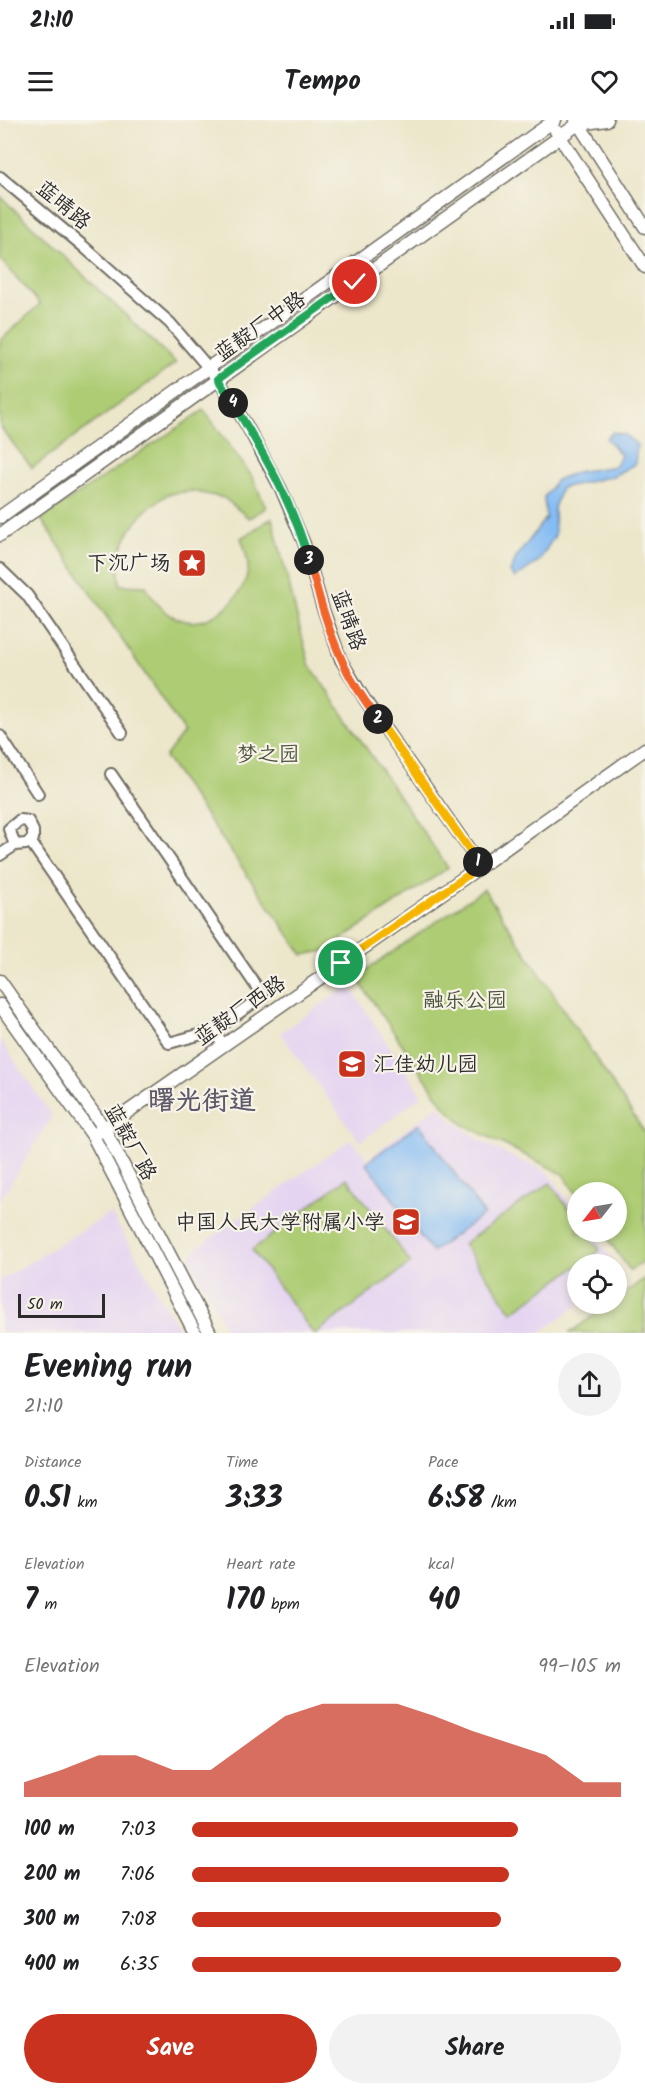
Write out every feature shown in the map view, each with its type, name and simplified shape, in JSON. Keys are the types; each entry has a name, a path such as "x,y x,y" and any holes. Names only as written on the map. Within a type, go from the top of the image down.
{"street":[{"name":"蓝靛厂中路","path":"0,535 560,137 577,122 608,120"},
{"name":"蓝靛厂中路","path":"0,517 552,121"},
{"path":"552,121 560,137 645,267"},
{"path":"577,122 645,227"},
{"name":"蓝晴路","path":"0,177 170,323 218,379 247,426 304,543 322,606 342,660 365,700 481,866"},
{"path":"0,569 27,595 122,734"},
{"path":"0,736 38,794"},
{"name":"蓝靛厂西路","path":"99,1132 645,749"},
{"path":"30,841 170,1043 213,1031 263,996 111,774"},
{"path":"0,855 15,844 26,844 33,839 33,831 28,821 20,820 9,829 15,844"},
{"name":"蓝靛厂路","path":"0,981 99,1132 210,1333"},
{"name":"蓝靛厂路","path":"0,1005 99,1132 195,1333"},
{"path":"213,1031 224,1045"}],"shaded area":[{"name":"汇佳幼儿园","path":"349,985 422,1096 360,1142 280,1033"},
{"path":"0,1039 52,1116 0,1201"},
{"name":"中国人民大学附属小学","path":"438,1105 451,1120 485,1143 518,1160 538,1167 550,1175 567,1198 567,1242 600,1242 608,1254 567,1254 567,1313 539,1333 228,1333 189,1258 198,1247 351,1139 368,1159"},
{"path":"111,1213 181,1333 0,1333 0,1280"}],"green space":[{"path":"0,196 176,363 32,468 0,427 0,341 40,304 0,259"},
{"name":"梦之园","path":"204,410 253,478 266,508 249,518 224,498 192,491 168,494 146,510 130,530 118,557 120,585 146,586 161,607 176,618 193,622 205,620 216,615 235,598 247,576 248,565 241,538 272,518 309,664 448,868 324,951 303,955 165,757 184,732 41,519"},
{"name":"融乐公园","path":"484,889 645,1133 645,1260 630,1271 627,1267 627,1254 618,1254 610,1242 627,1242 627,1182 568,1182 563,1174 464,1125 445,1107 356,977"},
{"path":"347,1178 411,1263 313,1333 252,1250"},
{"path":"550,1183 567,1206 567,1242 594,1242 600,1250 594,1254 567,1254 567,1273 512,1312 463,1244"},
{"path":"645,1278 645,1333 569,1333 596,1314 627,1314 627,1292"}],"water":[{"path":"613,432 625,435 637,445 635,464 613,476 561,488 554,508 555,535 539,561 515,578 510,572 516,558 546,518 544,498 556,480 576,472 616,466 621,455 606,438"},
{"path":"419,1124 484,1214 432,1252 366,1163"}],"place":[{"name":"下沉广场","path":"192,563"},
{"name":"汇佳幼儿园","path":"352,1064"},
{"name":"中国人民大学附属小学","path":"406,1222"}],"district":[{"name":"曙光街道","path":"202,1100"}],"route":[{"path":"341,963 481,866 365,700 342,660 322,606 304,543 281,489 247,426 218,379 355,282"}]}
